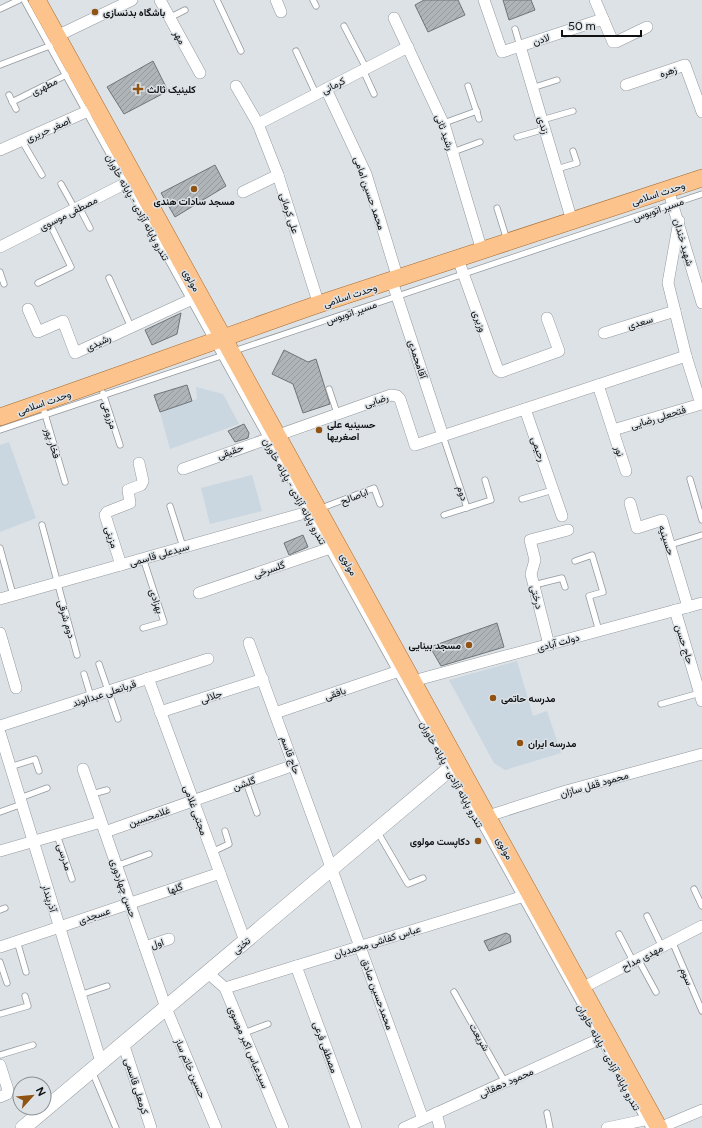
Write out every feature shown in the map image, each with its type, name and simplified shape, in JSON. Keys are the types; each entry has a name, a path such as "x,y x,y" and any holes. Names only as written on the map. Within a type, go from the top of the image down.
{"main road":[{"name":"مولوی","path":"37,0 71,73 91,110 333,547 414,681 454,766 488,816 525,896 582,988 604,1037 653,1124"},
{"name":"وحدت اسلامی","path":"0,417 43,409 102,390 223,346 319,304 396,286 461,267 482,251 572,221 670,196 702,178"},
{"name":"تختی","path":"23,1128 454,766"}],"street":[{"path":"56,41 115,4 132,0"},
{"name":"مهر","path":"160,0 200,73"},
{"path":"276,0 282,12"},
{"name":"لادن","path":"484,0 502,52 603,19"},
{"path":"595,0 613,42 616,42 647,27"},
{"name":"رشید ثانی","path":"394,18 444,123 482,251"},
{"name":"زندی","path":"520,46 572,221"},
{"name":"کرمانی","path":"258,124 408,47"},
{"name":"زهره","path":"626,85 685,65 702,112"},
{"name":"علی کرمانی","path":"236,86 258,124 278,175 319,304"},
{"name":"محمد حسین امامی","path":"326,88 366,174 396,286"},
{"name":"اصغر حریری","path":"0,150 91,110"},
{"path":"243,192 278,175"},
{"name":"مصطفی موسوی","path":"0,248 130,180"},
{"name":"شهید خندان","path":"670,196 701,299"},
{"name":"فتحعلی رضایی","path":"613,430 701,404 686,356 668,283 678,221"},
{"name":"وزیری","path":"461,267 496,366 501,372 559,351 548,318"},
{"name":"آقامحمدی","path":"396,286 443,436"},
{"name":"رشیدی","path":"28,309 38,332 63,322 75,353 195,298"},
{"name":"سعدی","path":"604,333 675,311"},
{"path":"443,436 686,356"},
{"path":"598,385 613,430"},
{"name":"رضایی","path":"271,436 394,395 400,399 415,445 443,436"},
{"name":"رحیمی","path":"525,409 562,516"},
{"name":"نور","path":"613,430 626,472"},
{"name":"حقیقی","path":"183,469 271,436"},
{"name":"مزینی","path":"121,565 105,515 107,512 130,503 128,490 143,482 139,464"},
{"name":"حسینیه","path":"630,503 637,528 662,520 688,607"},
{"name":"سیدعلی قاسمی","path":"0,599 313,510"},
{"name":"درختی","path":"549,645 531,574 535,560 530,540 568,530"},
{"name":"گلسرخی","path":"199,593 333,547"},
{"name":"دولت آبادی","path":"414,681 702,603"},
{"name":"حاج حسن","path":"675,610 701,697"},
{"path":"0,633 16,688"},
{"name":"حاج قاسم","path":"249,643 332,868"},
{"name":"قربانعلی عبدالوند","path":"0,726 208,659"},
{"path":"0,674 11,671"},
{"name":"بافقی","path":"275,713 396,672"},
{"name":"مجتبی غلامی","path":"148,678 245,941"},
{"name":"جلالی","path":"160,712 263,679"},
{"name":"آذرپندار","path":"0,733 80,995 96,1066"},
{"name":"محمود قفل سازان","path":"488,816 566,791 702,754"},
{"name":"گلشن","path":"193,801 294,765"},
{"name":"حسن چهاردوری","path":"83,769 166,1008"},
{"name":"غلامحسین","path":"103,827 193,801"},
{"name":"مدرسی","path":"0,851 57,835 103,827"},
{"name":"محمدحسین صادق","path":"332,868 423,1119"},
{"name":"گلها","path":"129,904 220,873"},
{"name":"عباس کفاشی محمدیان","path":"224,988 525,896"},
{"name":"عسجدی","path":"1,945 18,941 129,904"},
{"name":"مهدی مداح","path":"582,988 702,926"},
{"name":"اول","path":"144,947 169,939"},
{"name":"مصطفی فرعی","path":"296,966 356,1128"},
{"name":"سیدعباس اکبر موسوی","path":"208,973 224,988 283,1128"},
{"name":"حسین خاتم ساز","path":"166,1008 216,1128"},
{"name":"محمود دهقانی","path":"404,1128 604,1037"},
{"name":"کرمعلی قاسمی","path":"123,1043 151,1128"},
{"path":"0,1064 4,1095"},
{"path":"607,1128 653,1124 702,1110"},
{"path":"436,1114 440,1128"}],"lane":[{"path":"0,9 19,0"},
{"path":"0,65 56,41 24,0"},
{"path":"217,0 241,51"},
{"path":"169,18 185,10"},
{"path":"344,26 374,94"},
{"name":"زندی","path":"515,29 520,46"},
{"path":"296,51 316,94"},
{"name":"مطهری","path":"12,102 71,73"},
{"path":"532,88 557,80"},
{"path":"468,86 480,119"},
{"path":"9,95 16,109"},
{"path":"444,123 476,111"},
{"path":"517,137 573,111"},
{"path":"22,141 42,175"},
{"path":"453,152 480,142"},
{"path":"557,169 577,163 573,151"},
{"path":"61,184 90,228"},
{"name":"مسیر اتوبوس","path":"461,267 670,196 702,194"},
{"path":"497,208 508,242"},
{"path":"38,283 71,267 49,222"},
{"path":"0,272 4,284"},
{"path":"109,278 131,327"},
{"name":"مسیر اتوبوس","path":"223,346 396,286"},
{"path":"329,389 337,413"},
{"name":"مزروعی","path":"102,390 120,446"},
{"path":"0,430 43,409"},
{"name":"فخار پور","path":"43,409 65,482"},
{"name":"دوم","path":"443,436 467,508 491,500 485,480"},
{"path":"690,479 702,520"},
{"name":"اباصالح","path":"313,510 374,488 380,504"},
{"path":"522,499 553,490"},
{"path":"170,506 183,547"},
{"path":"444,515 467,508"},
{"name":"دوم شرقی","path":"42,525 77,656"},
{"path":"670,546 702,536"},
{"name":"تندرو پایانه آزادی - پایانه خاوران","path":"333,547 396,672 454,766 604,1037"},
{"path":"0,548 13,595"},
{"path":"575,561 592,555 603,592 589,596 599,631"},
{"name":"بهزادی","path":"143,558 164,622 143,628"},
{"path":"534,585 562,578 565,587"},
{"path":"99,664 118,719"},
{"path":"84,674 91,697"},
{"path":"661,704 701,697"},
{"path":"10,767 35,759 39,771"},
{"path":"246,782 257,813"},
{"path":"0,812 47,788"},
{"path":"92,794 107,790"},
{"path":"212,852 230,844 225,830"},
{"path":"377,831 408,884 423,878"},
{"name":"مدرسی","path":"57,835 72,879"},
{"path":"116,866 149,854"},
{"path":"694,889 702,906"},
{"path":"647,916 662,946"},
{"path":"619,934 656,992"},
{"path":"18,941 26,972"},
{"name":"سوم","path":"672,941 702,1011"},
{"path":"0,962 7,983"},
{"path":"80,995 107,986"},
{"name":"شریعت","path":"454,992 505,1082"},
{"path":"0,1014 28,1006 25,996"},
{"path":"244,1033 268,1024"},
{"path":"0,1055 33,1045"},
{"path":"96,1066 116,1128"},
{"path":"547,1113 550,1128"}],"shaded area":[{"path":"196,387 223,394 239,424 170,449 160,412 197,399"},
{"path":"9,442 36,518 0,532 0,445"},
{"path":"252,475 262,511 210,524 201,488"},
{"path":"517,661 533,716 547,711 561,753 505,770 494,763 449,680"}],"building":[{"path":"424,0 458,0 465,15 428,32 415,5"},
{"path":"503,0 531,0 535,10 509,20"},
{"name":"کلینیک ثالث","path":"153,61 168,91 124,114 107,87"},
{"name":"مسجد سادات هندی","path":"215,165 226,186 175,217 161,193"},
{"path":"181,313 177,334 152,345 145,330"},
{"path":"284,350 308,362 316,359 330,404 303,413 293,384 272,374"},
{"path":"187,385 192,401 160,412 154,395"},
{"path":"244,424 249,433 248,438 235,442 228,431"},
{"path":"303,535 308,547 289,555 284,543"},
{"name":"مسجد بینایی","path":"497,623 504,647 441,666 430,647"},
{"path":"506,933 510,935 511,942 489,951 484,941"}],"place":[{"name":"باشگاه بدنسازی","path":"95,12"},
{"name":"کلینیک ثالث","path":"138,89"},
{"name":"مسجد سادات هندی","path":"194,189"},
{"name":"حسینیه علی اصغریها","path":"319,430"},
{"name":"مسجد بینایی","path":"469,645"},
{"name":"مدرسه حاتمی","path":"493,698"},
{"name":"مدرسه ایران","path":"520,743"},
{"name":"دکاپست مولوی","path":"478,841"}]}
